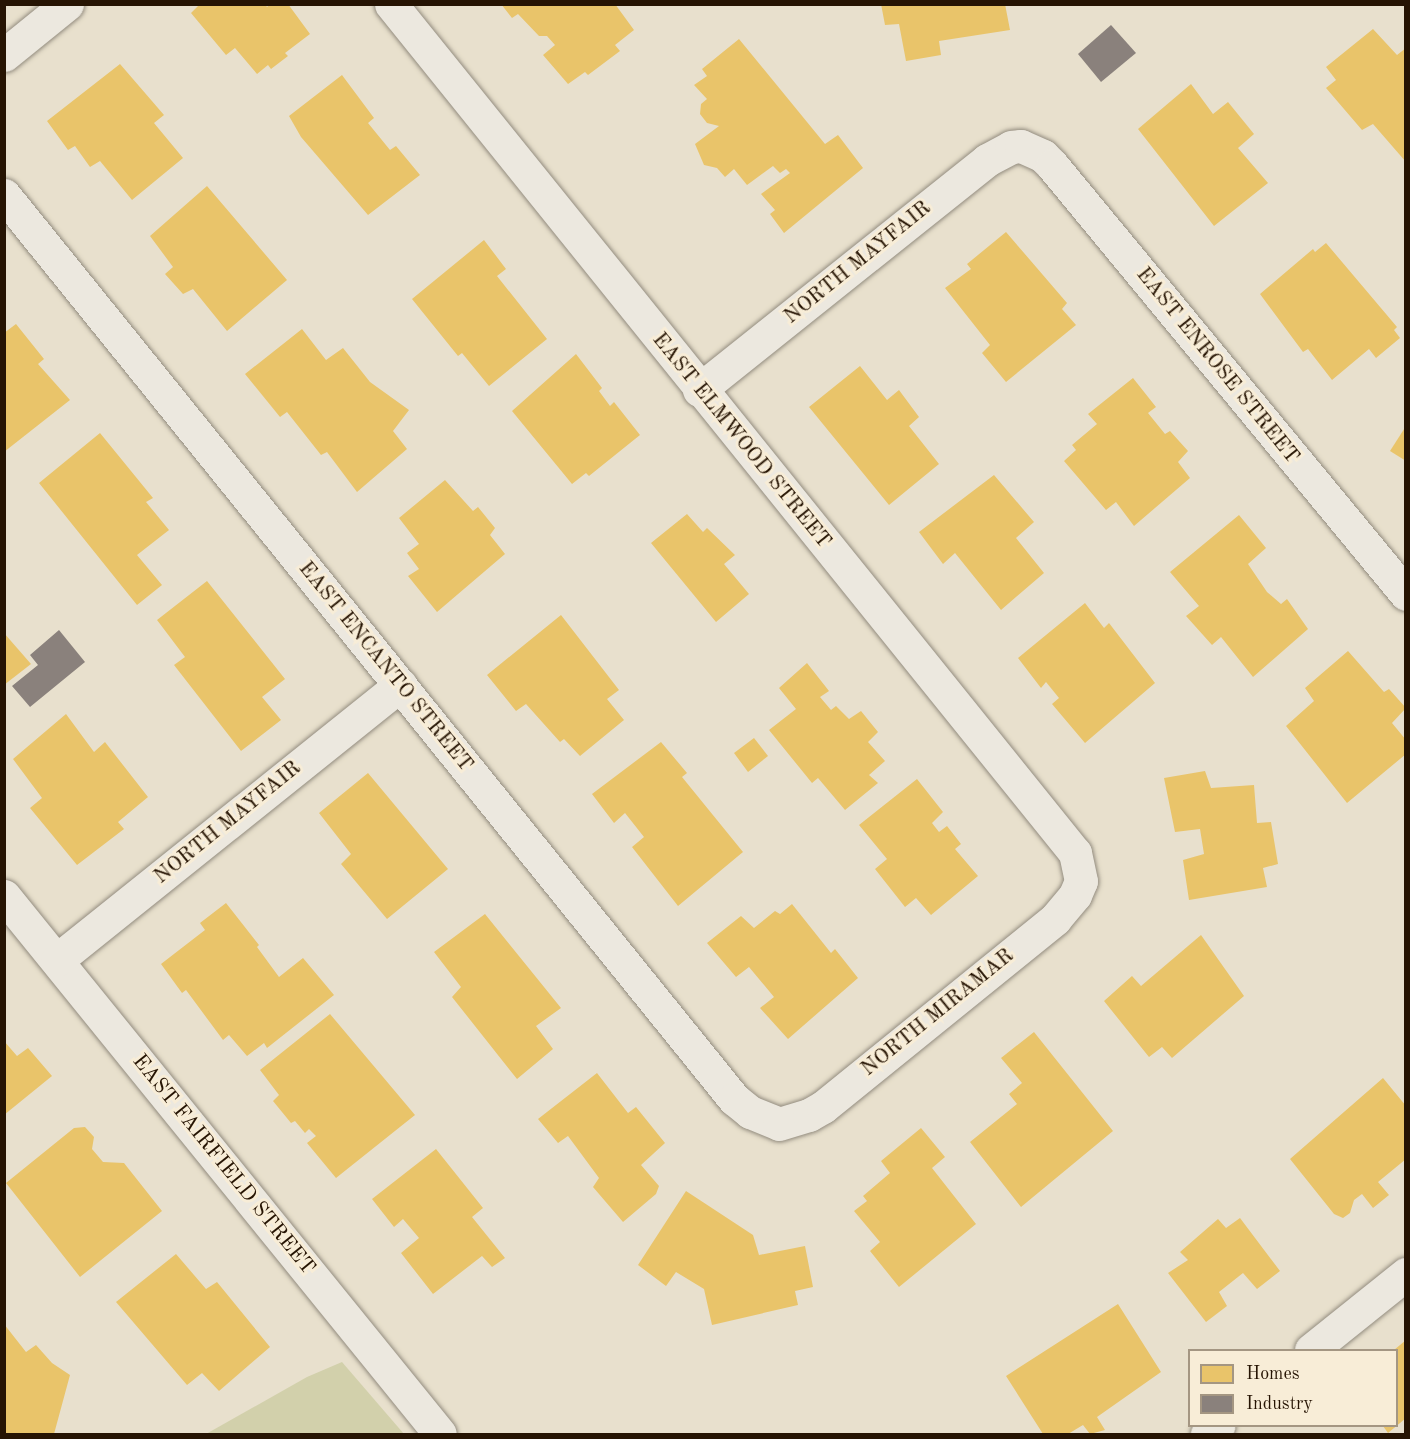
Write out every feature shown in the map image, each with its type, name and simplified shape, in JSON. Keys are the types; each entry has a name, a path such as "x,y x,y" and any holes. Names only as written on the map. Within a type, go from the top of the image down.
{"street":[{"path":"4,55 67,4"},
{"name":"EAST ELMWOOD STREET","path":"391,4 699,390 1067,840 1077,860 1081,881"},
{"name":"NORTH MAYFAIR","path":"699,390 987,160 1011,147 1021,146"},
{"name":"EAST ENROSE STREET","path":"1021,146 1032,150 1052,165 1406,594"},
{"name":"EAST ENCANTO STREET","path":"4,195 734,1099 750,1112 779,1124"},
{"name":"NORTH MAYFAIR","path":"57,960 400,685"},
{"name":"NORTH MIRAMAR","path":"779,1124 794,1121 823,1107 1055,919 1075,895 1081,881"},
{"name":"EAST FAIRFIELD STREET","path":"4,896 440,1434"},
{"path":"1312,1349 1406,1274"}],"shaded area":[{"path":"342,1362 404,1434 206,1434 307,1377"}],"building: Homes":[{"path":"200,4 265,4 267,7 270,4 288,4 310,34 285,53 288,56 271,69 268,65 257,74 235,48 226,55 191,13"},
{"path":"501,4 615,4 634,30 615,45 620,51 588,75 585,72 568,84 543,55 555,45 547,36 539,36 518,14 512,18"},
{"path":"881,4 1005,4 1010,30 939,41 941,55 906,61 899,24 885,25"},
{"path":"1373,29 1397,55 1406,48 1406,162 1373,124 1362,130 1326,88 1336,80 1326,67"},
{"path":"739,39 825,144 838,135 863,168 784,233 770,214 775,210 761,194 790,173 786,169 780,173 773,166 747,185 734,169 725,177 717,168 704,165 695,144 719,126 707,123 700,114 701,104 707,99 694,85 707,76 702,69"},
{"path":"120,64 164,115 154,123 183,158 132,200 100,161 90,167 75,146 68,150 47,121"},
{"path":"342,75 374,118 368,123 390,150 396,146 420,175 368,215 301,137 289,116"},
{"path":"1191,84 1213,114 1228,102 1254,134 1238,148 1268,183 1214,226 1138,129"},
{"path":"207,186 287,280 227,331 193,289 183,294 165,274 173,267 150,236"},
{"path":"1006,232 1067,303 1062,309 1076,325 1006,382 982,353 990,345 945,288 971,269 967,264"},
{"path":"484,240 506,269 497,276 547,339 489,386 462,353 458,356 412,299"},
{"path":"1326,243 1397,327 1394,330 1400,338 1376,358 1369,349 1332,380 1308,349 1303,352 1260,294 1313,249 1315,252"},
{"path":"16,324 44,359 38,364 70,400 4,452 4,333"},
{"path":"302,329 326,360 343,348 370,382 409,410 393,431 407,449 357,492 327,452 321,455 287,412 280,417 245,374"},
{"path":"576,354 602,388 599,391 610,406 614,402 640,435 589,476 586,473 572,484 512,411"},
{"path":"860,366 887,400 899,390 919,417 909,426 939,464 889,505 809,407"},
{"path":"1133,378 1156,407 1148,413 1165,434 1170,431 1188,451 1178,462 1190,478 1134,526 1116,502 1106,510 1064,461 1076,450 1072,445 1097,424 1088,414"},
{"path":"1406,426 1406,461 1390,451"},
{"path":"100,433 153,498 146,502 169,530 137,555 162,585 137,605 39,483"},
{"path":"994,475 1034,522 1016,538 1044,573 1001,610 955,553 943,564 919,532"},
{"path":"445,480 473,511 478,507 495,528 490,535 505,554 437,612 408,576 419,569 407,553 419,544 399,518"},
{"path":"687,514 703,532 707,528 735,555 724,564 749,594 716,622 651,543"},
{"path":"1239,515 1266,548 1248,564 1267,592 1281,604 1287,599 1308,629 1253,677 1221,637 1212,645 1186,616 1199,606 1170,572"},
{"path":"207,581 285,679 262,697 281,720 241,751 174,665 185,657 157,620"},
{"path":"1085,603 1104,628 1109,623 1155,683 1085,743 1052,704 1059,698 1046,682 1041,688 1018,658"},
{"path":"561,615 619,690 607,699 624,720 580,756 564,739 560,742 526,704 516,711 487,675"},
{"path":"4,633 31,664 4,685"},
{"path":"1348,651 1384,692 1389,689 1406,708 1392,723 1406,740 1406,754 1347,803 1286,726 1314,701 1305,688"},
{"path":"807,663 829,691 820,697 831,710 836,706 849,719 861,711 878,732 868,742 885,761 869,775 878,783 845,810 818,778 812,783 769,730 796,709 779,688"},
{"path":"66,714 94,752 105,742 148,797 118,822 124,829 77,865 30,808 42,798 13,759"},
{"path":"754,738 768,756 748,772 734,753"},
{"path":"661,742 687,773 682,777 743,852 678,906 632,847 644,837 625,813 614,823 592,794"},
{"path":"1205,771 1211,788 1254,785 1257,823 1271,822 1278,864 1263,868 1267,887 1189,900 1183,860 1204,854 1200,829 1175,832 1164,778"},
{"path":"368,773 448,869 387,919 341,864 351,854 319,813"},
{"path":"917,779 943,812 932,823 939,832 947,826 961,844 955,849 978,876 931,915 916,898 905,907 875,869 887,859 859,825"},
{"path":"226,903 259,945 257,947 279,977 303,958 334,995 267,1048 264,1043 247,1056 229,1035 223,1040 186,990 182,993 161,964 205,930 200,923"},
{"path":"792,904 831,953 835,949 858,978 788,1039 760,1008 774,997 749,967 736,977 707,943 741,916 754,928 775,911 780,914"},
{"path":"485,914 561,1008 536,1026 553,1049 517,1079 452,997 461,987 434,952"},
{"path":"1201,935 1244,996 1172,1058 1162,1047 1149,1057 1104,1001 1132,976 1141,986"},
{"path":"330,1014 415,1115 336,1178 307,1143 316,1136 309,1129 305,1133 295,1121 291,1123 273,1101 279,1095 260,1070"},
{"path":"1034,1032 1113,1131 1021,1207 970,1142 1017,1104 1009,1094 1022,1083 1001,1058"},
{"path":"4,1041 17,1056 28,1048 52,1076 4,1115"},
{"path":"597,1073 628,1113 636,1107 665,1143 641,1165 659,1186 656,1194 623,1222 593,1187 599,1178 568,1136 558,1143 538,1119"},
{"path":"1383,1078 1406,1106 1406,1159 1378,1182 1389,1195 1373,1208 1362,1194 1354,1200 1350,1213 1343,1218 1334,1214 1290,1159"},
{"path":"85,1127 94,1137 92,1149 103,1162 124,1163 162,1211 80,1277 6,1183 74,1128"},
{"path":"921,1128 945,1157 932,1168 976,1224 899,1287 870,1251 880,1242 854,1211 867,1201 863,1196 890,1173 881,1161"},
{"path":"436,1149 483,1208 472,1217 505,1258 492,1267 482,1256 433,1294 401,1253 419,1238 403,1219 394,1227 372,1199"},
{"path":"686,1191 753,1235 759,1255 805,1246 813,1287 795,1291 798,1305 712,1325 704,1289 676,1272 666,1286 638,1265"},
{"path":"1240,1218 1280,1271 1257,1289 1243,1273 1219,1292 1227,1306 1206,1322 1168,1273 1188,1260 1180,1252 1218,1219 1226,1228"},
{"path":"176,1254 206,1289 217,1282 270,1347 219,1391 202,1373 187,1385 116,1302"},
{"path":"1118,1304 1161,1372 1097,1417 1105,1430 1090,1434 1083,1425 1068,1434 1043,1434 1006,1376"},
{"path":"4,1324 26,1352 36,1345 52,1363 70,1375 54,1434 4,1434"},
{"path":"1406,1340 1406,1418 1398,1425 1398,1349 1395,1349"},
{"path":"1384,1427 1395,1427 1388,1433"}],"building: Industry":[{"path":"1111,25 1136,53 1101,82 1078,54"},
{"path":"59,630 85,662 30,707 12,686 38,665 30,655"}]}
